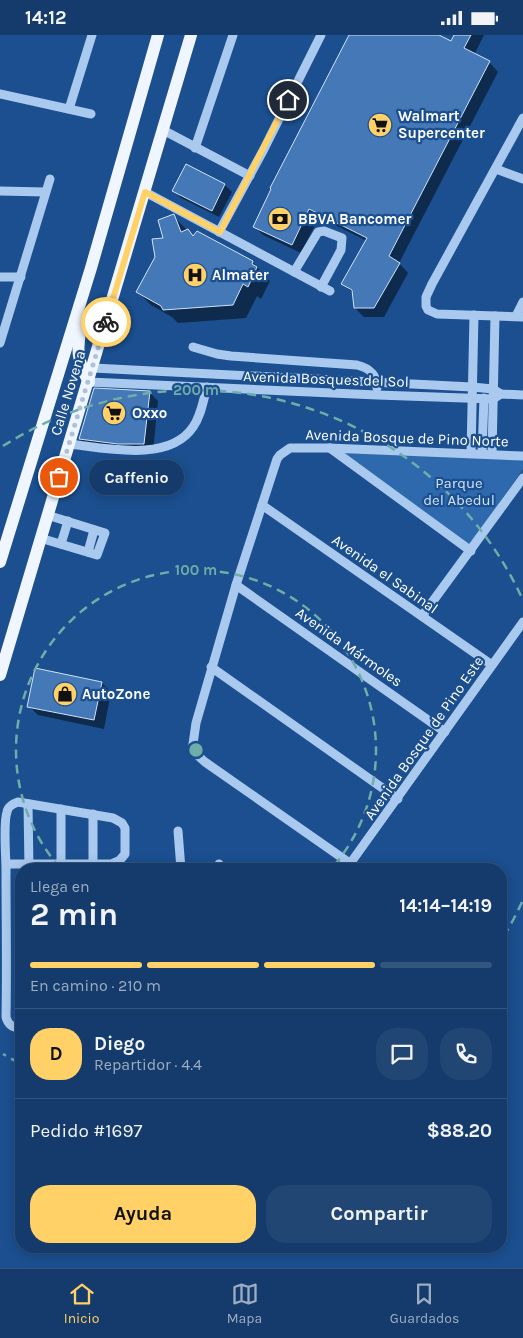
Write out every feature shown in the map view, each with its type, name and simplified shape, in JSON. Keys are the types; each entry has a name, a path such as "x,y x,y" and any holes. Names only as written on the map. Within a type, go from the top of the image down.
{"main road":[{"name":"Calle Novena","path":"0,561 91,268 158,35"},
{"name":"Calle Novena","path":"0,675 191,35"},
{"path":"88,382 79,363 78,339 90,291 91,268"}],"street":[{"path":"69,109 92,35"},
{"path":"196,148 233,35"},
{"path":"220,232 321,35"},
{"path":"0,94 91,114"},
{"path":"523,118 426,297 428,310 437,314 519,317 523,302"},
{"path":"163,130 250,176"},
{"path":"496,169 523,179"},
{"path":"0,343 50,179"},
{"path":"0,191 46,192"},
{"path":"145,192 330,291"},
{"path":"294,272 318,232 324,231 342,238 341,250 321,287"},
{"path":"0,277 21,277"},
{"path":"471,453 474,315"},
{"path":"492,454 496,394 494,316"},
{"path":"193,347 232,356 357,365 368,368 371,371 377,382 377,395"},
{"name":"Avenida Bosques del Sol","path":"93,368 472,387 496,394 523,395"},
{"name":"Avenida Bosques del Sol","path":"88,382 472,398 484,398 496,394"},
{"path":"69,444 144,450 171,446 181,441 193,428 207,387"},
{"path":"482,453 484,398"},
{"name":"Avenida Bosque de Pino Norte","path":"262,505 277,459 290,448 482,453 523,456"},
{"path":"329,448 471,551"},
{"path":"422,616 523,478"},
{"path":"262,505 211,667 193,736 193,744 196,754 205,762 345,863"},
{"name":"Avenida el Sabinal","path":"262,505 492,665"},
{"path":"40,538 98,555 105,533 47,515"},
{"path":"61,544 68,521"},
{"name":"Avenida Mármoles","path":"236,585 445,732"},
{"name":"Avenida Bosque de Pino Este","path":"351,863 523,622"},
{"path":"211,667 398,799"},
{"path":"15,1028 8,1023 6,1017 3,967 7,811 10,805 18,802 93,814 113,818 122,823 125,828 125,853 120,860 113,863"},
{"path":"28,804 29,863"},
{"path":"61,809 61,863"},
{"path":"93,814 93,863"},
{"path":"178,831 180,863"},
{"path":"6,863 15,864"}],"green space":[{"name":"Parque del Abedul","path":"338,451 523,457 523,469 470,545"}],"building":[{"name":"Walmart Supercenter","path":"349,35 439,35 451,41 454,35 471,35 464,48 490,61 389,256 400,263 374,308 354,308 352,290 341,284 367,238 309,209 292,245 253,227 270,188"},
{"path":"186,164 225,184 212,211 172,191"},
{"path":"174,214 181,232 188,229 193,236 197,231 253,261 252,264 257,267 248,287 243,284 233,305 163,310 161,306 136,292 155,257 152,239 163,238 158,220"},
{"name":"Oxxo","path":"94,388 150,391 144,444 118,444 79,439"},
{"name":"AutoZone","path":"35,668 102,682 94,720 27,707"}],"way so far":[{"path":"59,477 106,322"}],"place":[{"name":"Walmart Supercenter","path":"380,125"},
{"name":"BBVA Bancomer","path":"280,219"},
{"name":"Almater","path":"195,275"},
{"name":"Oxxo","path":"114,413"},
{"name":"Caffenio","path":"59,477"},
{"name":"AutoZone","path":"65,694"}],"route":[{"path":"106,322 145,192 220,232 288,100"}]}
